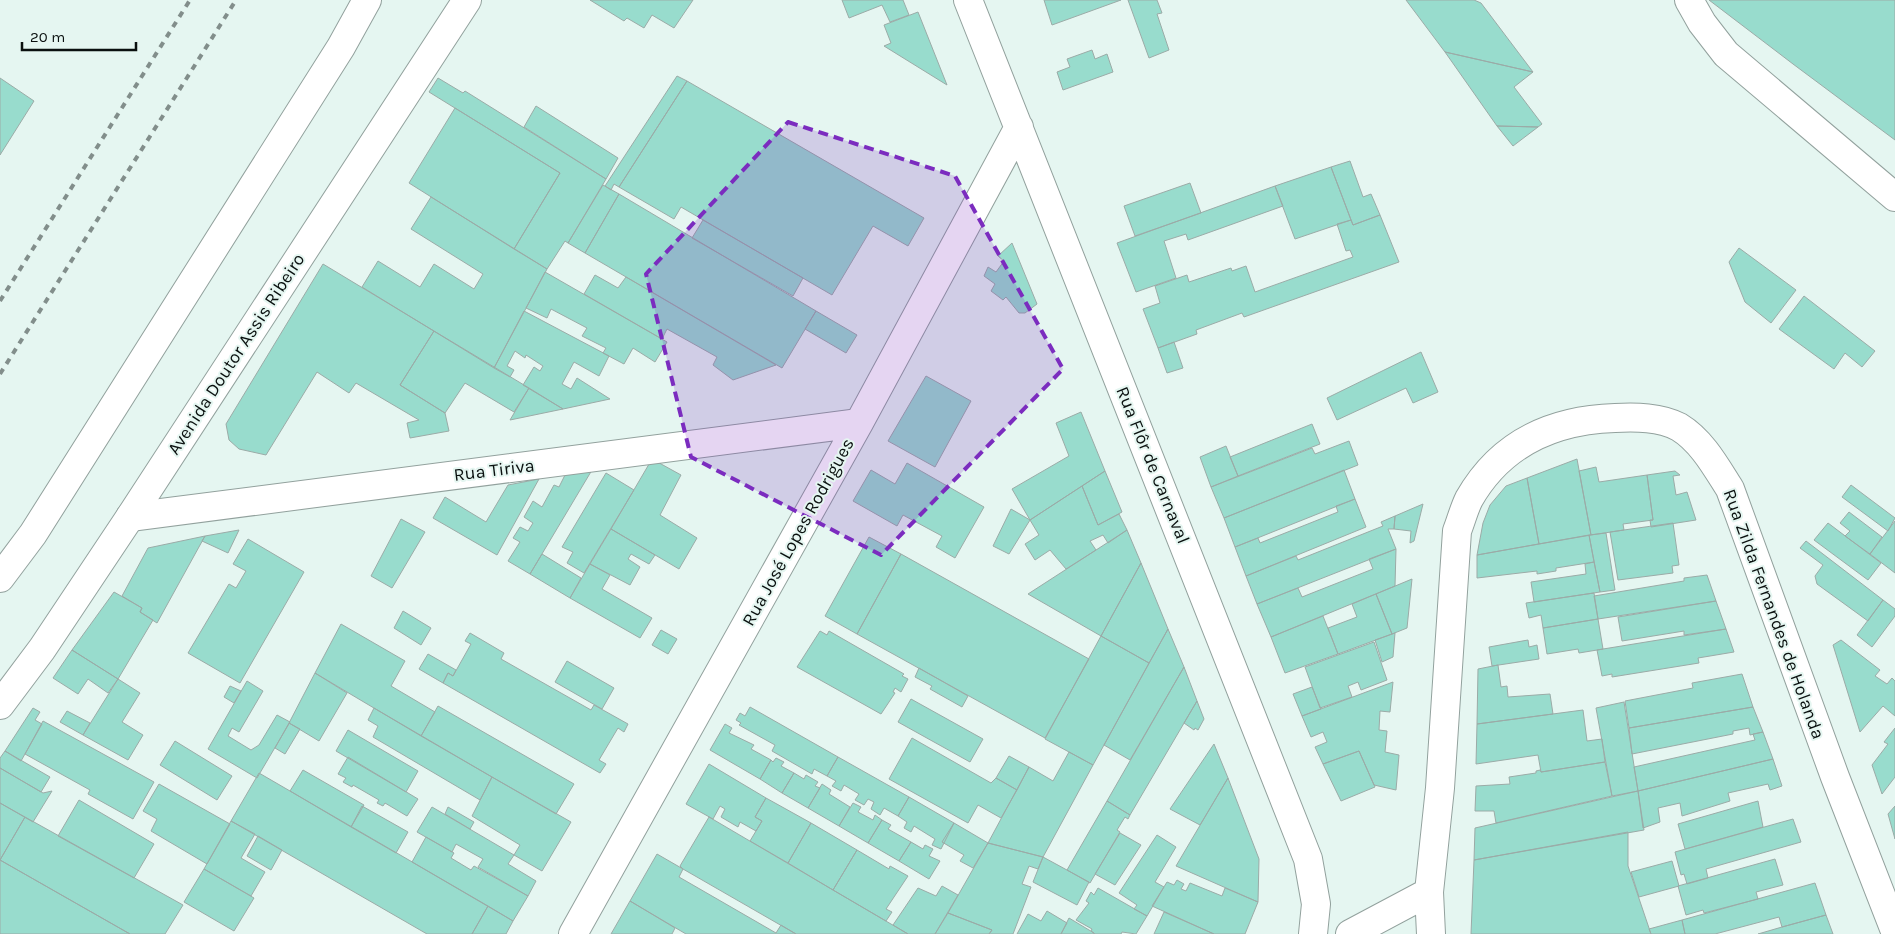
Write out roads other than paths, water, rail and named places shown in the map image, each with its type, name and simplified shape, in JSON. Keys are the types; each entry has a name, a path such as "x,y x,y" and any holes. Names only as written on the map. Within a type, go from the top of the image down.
{"street":[{"path":"0,578 38,526 340,47 367,0"},
{"name":"Avenida Doutor Assis Ribeiro","path":"0,705 42,649 130,517 467,0"},
{"name":"Rua Flôr de Carnaval","path":"968,0 1308,859 1316,904 1313,934"},
{"path":"1689,0 1702,23 1726,54 1895,197"},
{"name":"Rua José Lopes Rodrigues","path":"573,934 858,423 1019,127"},
{"name":"Rua Zilda Fernandes de Holanda","path":"1431,934 1429,892 1440,788 1457,531 1468,501 1484,475 1525,440 1552,428 1597,419 1644,417 1679,427 1705,451 1730,489 1832,768 1895,931"},
{"name":"Rua Tiriva","path":"130,517 858,423"},
{"path":"1350,934 1429,892"}],"railway":[{"path":"0,301 190,0"},
{"path":"0,374 236,0"}]}
